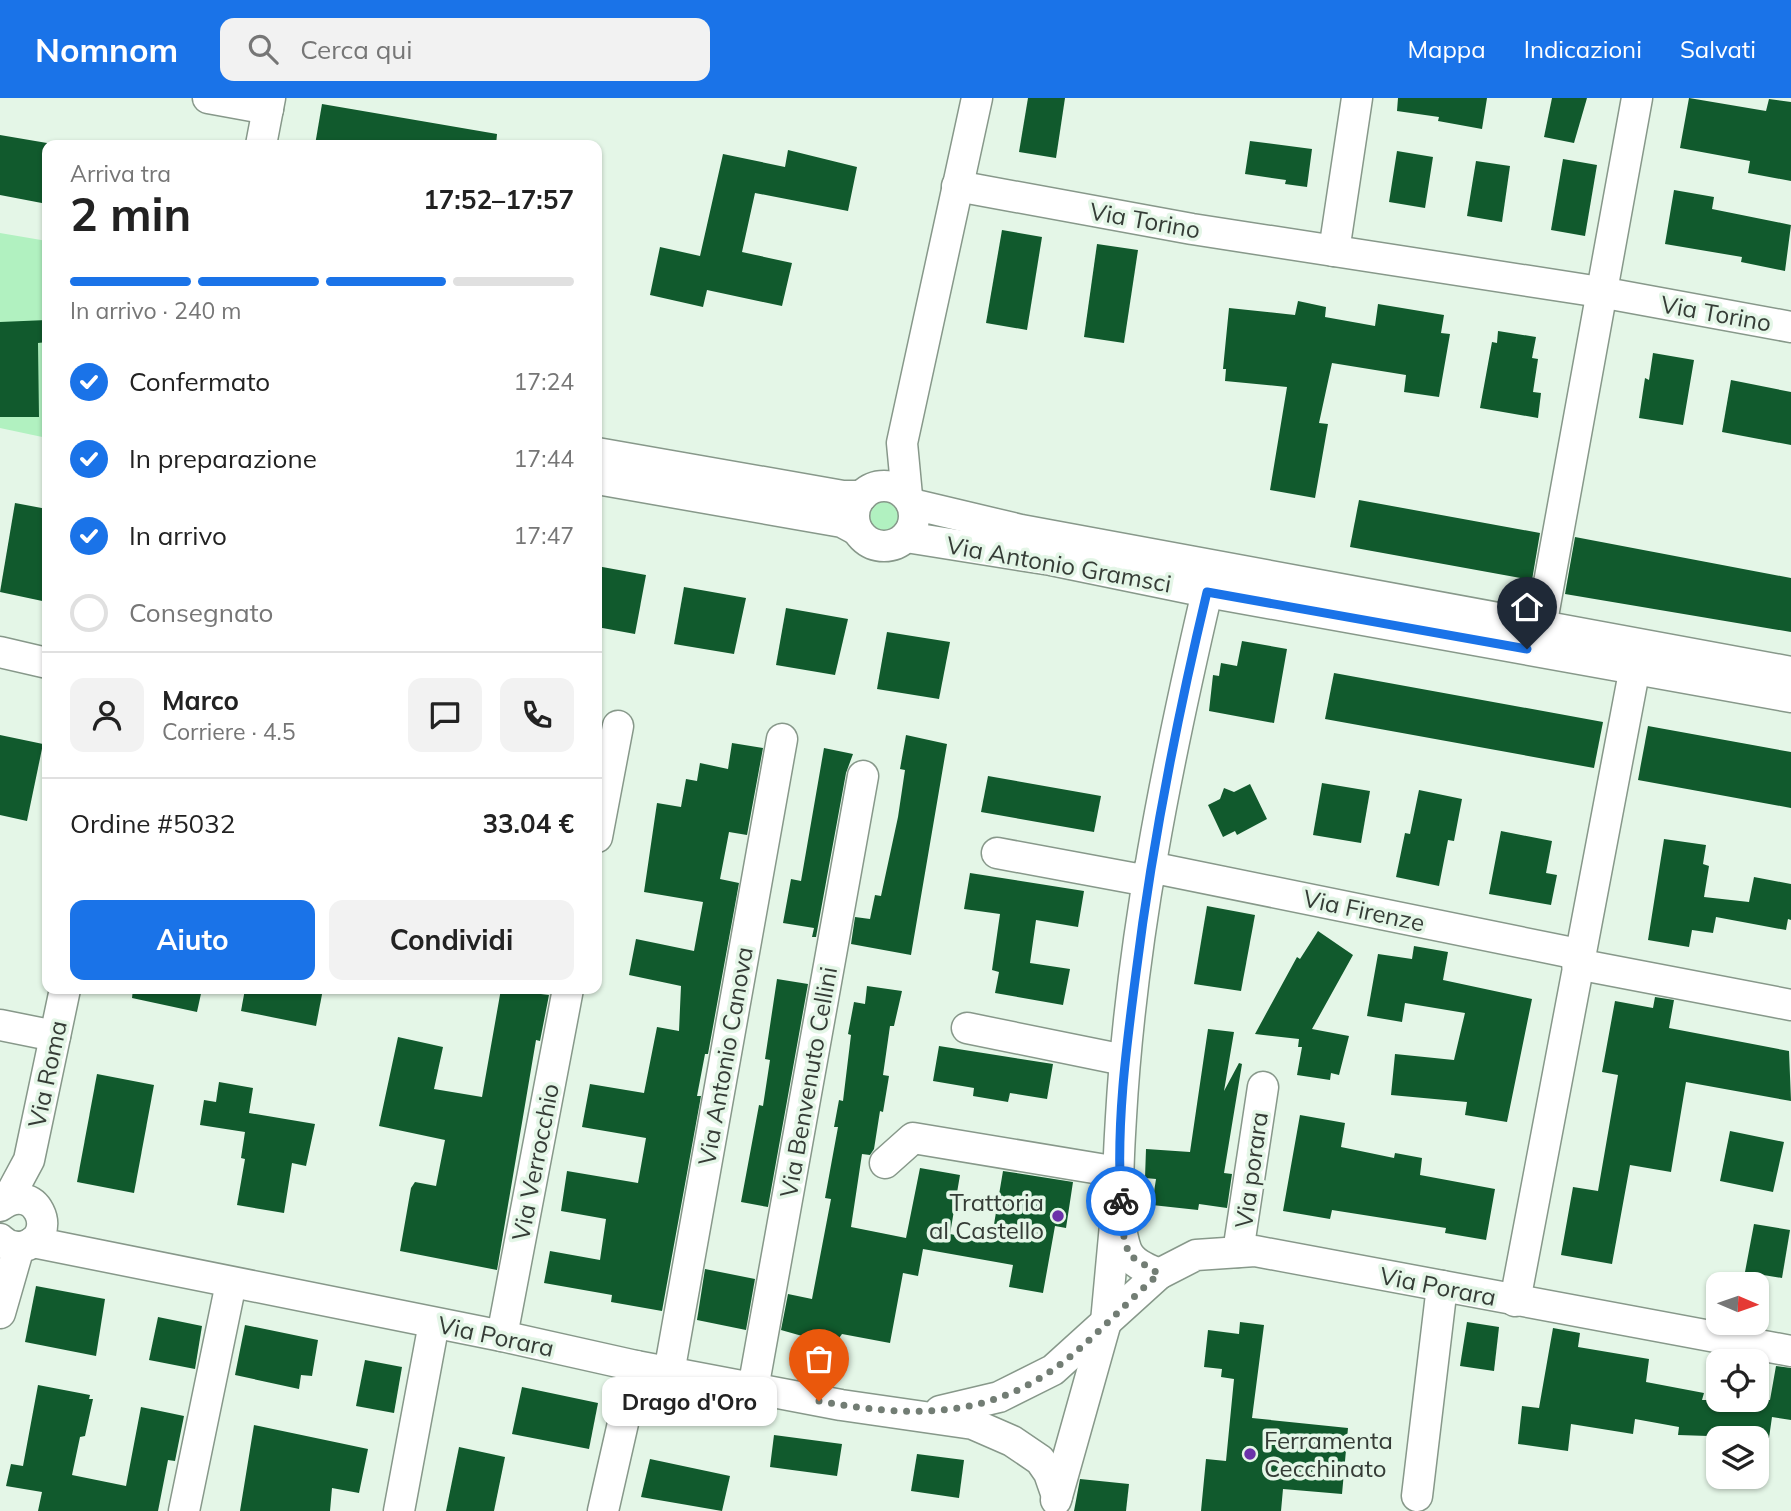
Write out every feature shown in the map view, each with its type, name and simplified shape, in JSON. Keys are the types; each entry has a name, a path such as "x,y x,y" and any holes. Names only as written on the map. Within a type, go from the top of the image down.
{"street":[{"path":"208,98 269,103 262,140"},
{"path":"902,443 855,511 858,530 863,537 880,546 898,543 906,537 914,521 902,443 977,98"},
{"path":"1334,251 1357,98"},
{"path":"1541,627 1637,98"},
{"name":"Via Torino","path":"957,186 1192,229 1600,292 1791,327"},
{"path":"602,454 843,496 892,487 909,500"},
{"path":"602,480 842,522 858,530"},
{"name":"Via Antonio Gramsci","path":"909,500 1021,530 1791,672"},
{"name":"Via Antonio Gramsci","path":"906,537 1052,560 1207,592 1791,697"},
{"path":"1106,1322 1119,1179 1125,1060 1149,874 1207,592"},
{"path":"0,652 42,662"},
{"path":"1515,1301 1577,959 1635,667"},
{"path":"602,811 618,726"},
{"name":"Via Antonio Canova","path":"669,1373 782,740"},
{"name":"Via Benvenuto Cellini","path":"753,1389 863,776"},
{"name":"Via Firenze","path":"997,853 1149,874 1577,959 1791,1005"},
{"name":"Via Roma","path":"22,1233 29,1160 64,994"},
{"name":"Via Verrocchio","path":"502,1336 567,994"},
{"path":"0,1025 55,1036"},
{"path":"967,1028 1125,1060"},
{"name":"Via porara","path":"1238,1252 1263,1087"},
{"path":"886,1163 913,1139 1119,1179"},
{"name":"Via Roma","path":"3,1204 29,1160"},
{"path":"1119,1179 1126,1249 1133,1261 1159,1274"},
{"name":"Via Porara","path":"3,1204 22,1199 22,1233 92,1255 502,1336 669,1373 973,1424 1012,1441 1040,1460 1049,1473 1056,1503"},
{"path":"0,1300 22,1233"},
{"path":"0,1313 22,1233"},
{"name":"Via Porara","path":"901,1413 960,1409 1026,1387 1053,1370 1159,1274 1196,1255 1238,1252 1255,1251 1791,1351"},
{"path":"184,1511 231,1283"},
{"path":"1417,1496 1442,1286"},
{"name":"Via Porara","path":"1056,1503 1106,1322"},
{"path":"399,1511 434,1323"},
{"path":"603,1511 636,1366"}],"green space":[{"path":"0,233 42,240 42,437 0,428"},
{"path":"886,501 897,506 902,517 897,528 886,533 875,528 870,517 875,506"}],"building":[{"path":"1028,98 1065,98 1056,158 1019,152"},
{"path":"1398,98 1487,98 1482,129 1438,121 1439,117 1397,111"},
{"path":"1552,98 1587,98 1574,143 1544,137"},
{"path":"1689,98 1766,111 1769,99 1791,102 1791,181 1748,173 1750,161 1680,148"},
{"path":"322,104 497,134 496,140 316,140"},
{"path":"0,135 42,142 42,203 0,195"},
{"path":"1250,141 1312,149 1307,187 1285,184 1286,180 1245,174"},
{"path":"788,150 857,167 848,211 755,193 742,252 792,263 782,306 707,290 703,307 650,295 660,247 700,256 723,154 785,167"},
{"path":"1397,151 1433,157 1425,208 1389,202"},
{"path":"1563,159 1597,165 1585,236 1551,230"},
{"path":"1476,161 1510,166 1502,222 1467,216"},
{"path":"1674,190 1714,197 1712,209 1791,225 1785,271 1741,262 1742,257 1665,244"},
{"path":"1002,230 1042,237 1027,330 986,323"},
{"path":"1097,244 1138,250 1124,343 1084,337"},
{"path":"1298,301 1326,307 1325,317 1375,326 1378,304 1444,315 1441,333 1450,334 1439,397 1404,392 1406,375 1332,363 1319,423 1328,424 1315,498 1270,490 1287,387 1225,381 1226,369 1223,369 1229,308 1295,315"},
{"path":"42,320 42,343 38,343 39,417 0,417 0,322"},
{"path":"1498,331 1536,337 1532,358 1538,359 1533,392 1541,393 1538,418 1480,408 1492,342 1497,343"},
{"path":"1653,353 1694,360 1683,425 1639,418 1645,378 1649,380"},
{"path":"1731,380 1791,392 1791,445 1722,432"},
{"path":"1359,500 1540,533 1532,580 1350,547"},
{"path":"15,503 42,508 42,601 0,592"},
{"path":"1575,537 1791,578 1791,632 1565,594"},
{"path":"602,567 646,575 635,634 602,628"},
{"path":"684,587 746,598 734,654 674,644"},
{"path":"786,608 848,619 835,675 776,665"},
{"path":"887,632 950,642 939,699 877,689"},
{"path":"1242,641 1287,649 1274,723 1209,711 1213,675 1219,676 1221,663 1237,666"},
{"path":"1334,673 1603,722 1594,768 1325,719"},
{"path":"1648,726 1791,752 1791,808 1638,780"},
{"path":"0,735 42,744 27,821 0,815"},
{"path":"906,735 947,744 911,955 851,944 855,917 870,919 875,895 881,896 898,817 905,770 900,769"},
{"path":"732,743 763,748 747,835 729,832 720,879 739,883 708,1054 705,1054 697,1096 701,1096 662,1311 611,1302 612,1295 544,1283 550,1251 600,1260 606,1219 561,1211 567,1171 638,1183 646,1138 582,1127 590,1084 644,1093 657,1027 679,1031 681,986 629,975 636,939 694,951 703,902 644,892 657,803 681,807 686,779 697,781 700,763 728,769"},
{"path":"824,748 853,754 846,773 816,937 812,937 814,928 783,923 791,879 801,881"},
{"path":"988,776 1101,796 1094,832 981,812"},
{"path":"1322,783 1370,791 1361,843 1313,835"},
{"path":"1250,784 1267,819 1237,835 1235,831 1223,837 1208,805 1220,799 1224,788 1234,792"},
{"path":"1419,790 1462,799 1454,841 1448,840 1439,886 1396,877 1405,833 1410,834"},
{"path":"1501,831 1552,841 1546,873 1557,875 1551,905 1489,894"},
{"path":"1664,839 1706,845 1703,864 1709,866 1704,897 1749,902 1754,877 1791,884 1791,920 1788,919 1786,930 1716,917 1713,933 1692,930 1689,947 1648,940"},
{"path":"970,873 1084,891 1078,927 1036,920 1030,963 1070,969 1063,1005 995,993 999,972 992,970 1000,914 964,909"},
{"path":"1207,906 1255,915 1241,991 1194,984"},
{"path":"1318,931 1353,955 1312,1029 1349,1036 1339,1075 1331,1073 1330,1080 1297,1075 1302,1047 1298,1047 1299,1039 1255,1034 1297,957 1300,959"},
{"path":"1414,946 1448,952 1443,980 1532,999 1507,1122 1465,1115 1467,1102 1391,1095 1395,1054 1454,1060 1465,1013 1405,1003 1402,1022 1367,1016 1378,954 1412,959"},
{"path":"777,979 808,984 768,1207 741,1202 759,1105 763,1106 770,1060 765,1059"},
{"path":"867,986 902,991 894,1026 890,1026 883,1075 889,1076 883,1112 880,1111 874,1149 870,1155 862,1154 851,1227 906,1238 920,1168 960,1175 950,1234 991,1242 1003,1171 1073,1182 1066,1228 1055,1226 1043,1293 1009,1287 1013,1265 923,1249 918,1276 903,1273 890,1343 842,1334 834,1345 781,1330 788,1294 812,1299 831,1199 825,1198 838,1127 834,1127 839,1100 843,1101 851,1035 848,1034 854,1002 865,1004"},
{"path":"132,994 201,994 197,1012 132,998"},
{"path":"244,994 322,994 316,1026 241,1011"},
{"path":"500,994 549,995 540,1041 536,1040 497,1270 400,1251 411,1188 415,1182 436,1186 445,1140 379,1126 398,1037 443,1047 434,1089 482,1097"},
{"path":"1655,997 1674,1000 1669,1028 1789,1051 1791,1101 1686,1082 1671,1172 1630,1165 1612,1264 1561,1255 1573,1187 1598,1191 1618,1075 1602,1072 1615,1001 1653,1008"},
{"path":"1208,1029 1234,1032 1224,1091 1239,1063 1242,1064 1224,1173 1232,1174 1227,1208 1199,1204 1198,1210 1152,1205 1156,1179 1145,1178 1146,1149 1190,1152"},
{"path":"939,1046 1053,1064 1047,1099 1010,1093 1008,1102 973,1096 974,1088 933,1081"},
{"path":"97,1074 154,1085 134,1193 77,1182"},
{"path":"219,1082 253,1088 249,1113 315,1124 306,1166 292,1163 284,1213 237,1205 245,1159 241,1158 245,1132 200,1125 204,1100 216,1102"},
{"path":"1300,1115 1345,1123 1341,1147 1394,1158 1395,1153 1422,1158 1420,1175 1495,1189 1486,1240 1445,1233 1446,1228 1332,1210 1330,1219 1283,1211"},
{"path":"1730,1131 1784,1142 1773,1192 1720,1181"},
{"path":"1754,1224 1790,1230 1782,1278 1769,1276 1769,1272 1745,1272"},
{"path":"705,1269 755,1279 746,1330 697,1320"},
{"path":"36,1286 105,1299 96,1356 25,1342"},
{"path":"158,1317 202,1326 195,1369 149,1360"},
{"path":"1240,1322 1264,1325 1252,1418 1348,1428 1342,1494 1283,1489 1281,1511 1201,1511 1206,1459 1226,1461 1234,1379 1221,1377 1222,1369 1204,1367 1208,1330 1239,1334"},
{"path":"1467,1322 1499,1327 1494,1371 1460,1366"},
{"path":"245,1325 318,1340 312,1376 301,1375 299,1389 235,1375"},
{"path":"1553,1328 1580,1333 1578,1347 1649,1359 1646,1382 1704,1393 1702,1400 1706,1400 1706,1412 1769,1412 1776,1366 1791,1368 1791,1420 1772,1417 1769,1438 1769,1426 1706,1426 1706,1436 1678,1435 1679,1427 1635,1419 1633,1434 1571,1424 1568,1451 1518,1444 1522,1406 1539,1408"},
{"path":"365,1360 402,1367 394,1413 356,1406"},
{"path":"38,1385 90,1395 89,1399 93,1399 85,1436 80,1437 72,1475 126,1486 141,1407 184,1416 175,1461 168,1460 158,1511 38,1511 42,1492 6,1486 11,1464 23,1466"},
{"path":"522,1387 598,1403 589,1449 512,1434"},
{"path":"254,1425 368,1449 359,1493 332,1488 330,1511 240,1511"},
{"path":"774,1435 842,1444 837,1476 770,1467"},
{"path":"459,1447 505,1457 494,1511 446,1511"},
{"path":"917,1454 964,1460 959,1498 911,1491"},
{"path":"650,1459 730,1476 722,1511 641,1497"},
{"path":"1080,1479 1129,1484 1126,1511 1074,1511"}],"way so far":[{"path":"819,1401 901,1413 960,1409 1026,1387 1053,1370 1159,1274 1133,1261 1129,1255 1123,1233 1121,1201"}],"place":[{"name":"Trattoria al Castello","path":"1058,1216"},
{"name":"Drago d'Oro","path":"819,1401"},
{"name":"Ferramenta Cecchinato","path":"1250,1454"}],"route":[{"path":"1121,1201 1118,1171 1125,1060 1148,881 1207,592 1527,649"}]}
